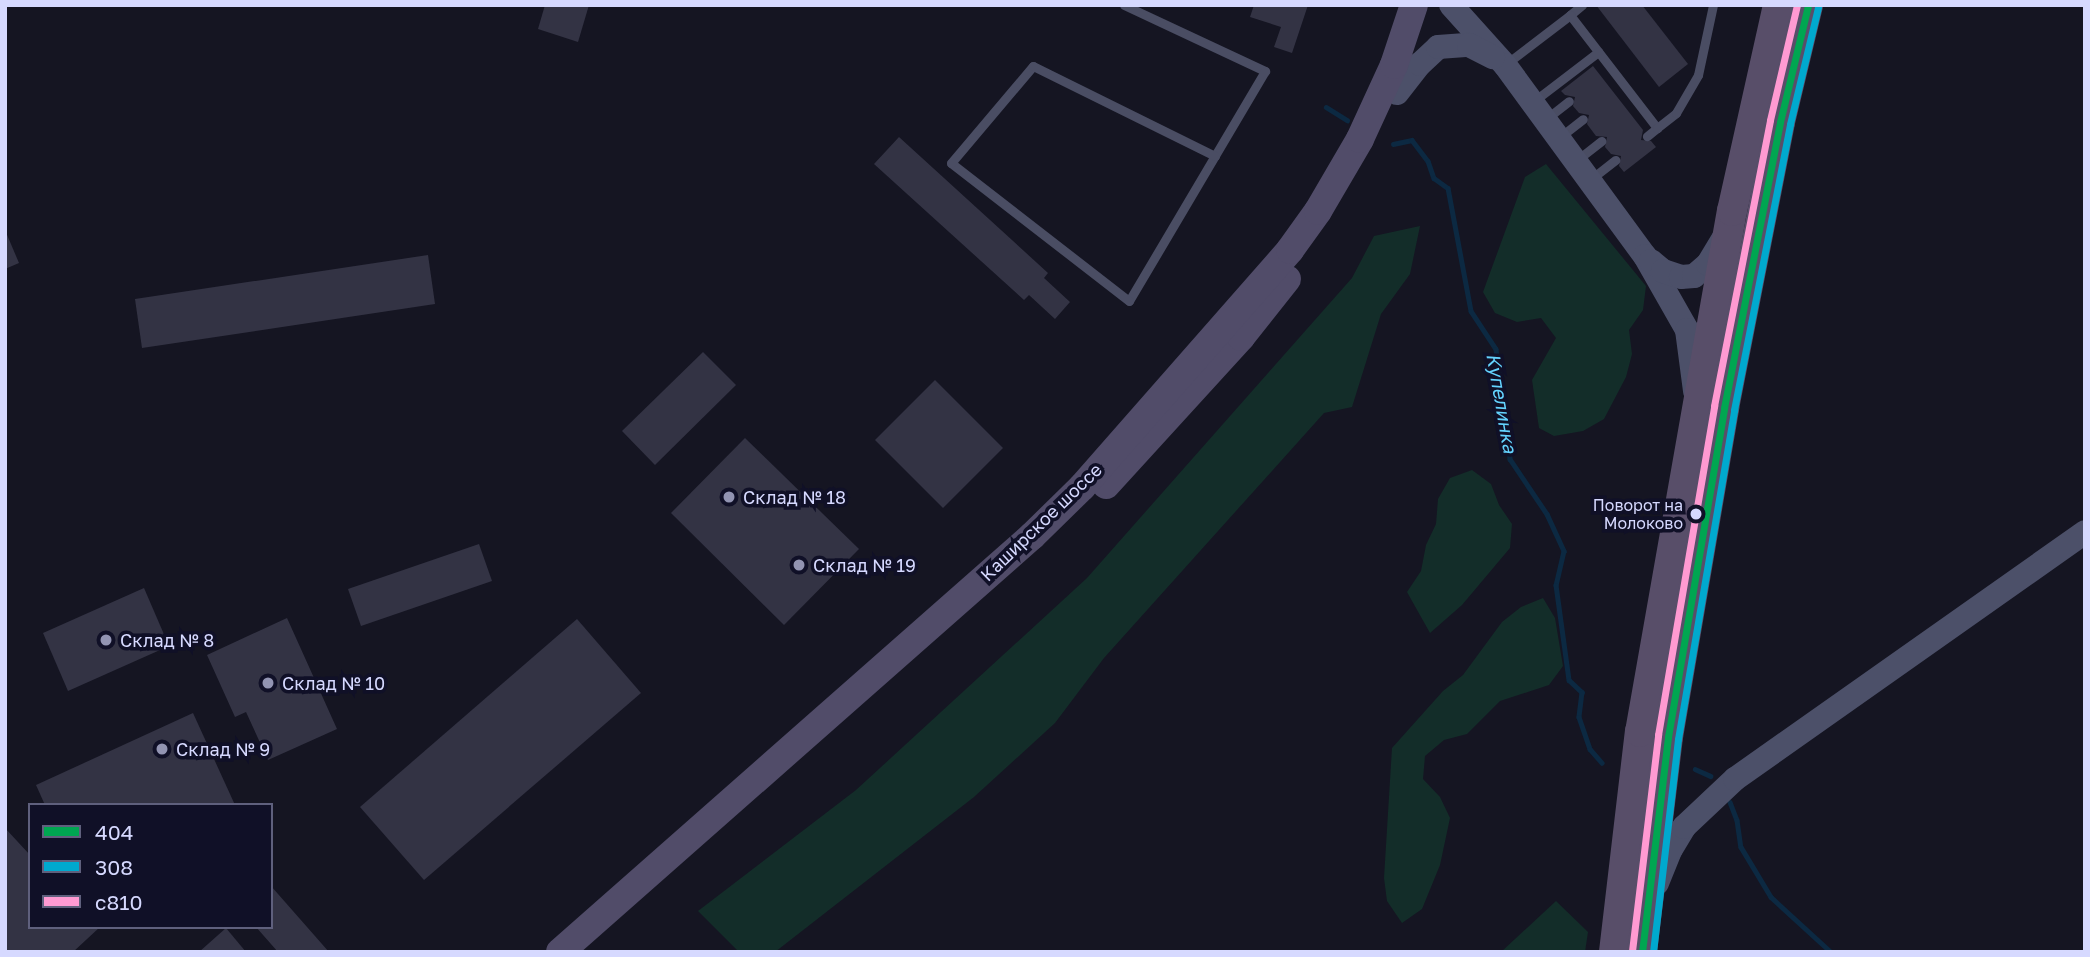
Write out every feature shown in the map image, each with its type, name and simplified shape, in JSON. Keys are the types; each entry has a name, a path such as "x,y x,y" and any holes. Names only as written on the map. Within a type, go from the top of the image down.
{"highway":[{"path":"1614,952 1640,732 1732,211 1778,5"},
{"path":"1642,952 1668,737 1724,408 1780,122 1808,5"}],"main road":[{"name":"Каширское шоссе","path":"560,952 1022,545 1082,487 1290,250 1318,211 1360,139 1394,65 1414,5"},
{"name":"Каширское шоссе","path":"584,952 1052,540 1147,444 1241,337 1313,246 1358,176 1397,93 1430,5"},
{"path":"1451,5 1505,65 1645,256 1686,330 1696,409"},
{"path":"1397,93 1420,64 1438,47 1469,45 1505,65"},
{"path":"1645,256 1663,271 1681,278 1694,276 1709,264 1721,248 1732,211"},
{"path":"1646,914 1671,849 1684,827 1709,801 1746,771 2085,532"}],"lane":[{"path":"1124,5 1265,71 1215,156 1129,302 951,163 1033,66 1215,156"},
{"path":"1505,65 1582,5"},
{"path":"1647,136 1676,113 1698,75 1713,5"},
{"path":"1570,15 1657,128"},
{"path":"1545,120 1598,51"},
{"path":"1601,76 1611,68"},
{"path":"1615,94 1625,87"},
{"path":"1545,120 1569,101"},
{"path":"1632,117 1642,109"},
{"path":"1545,120 1583,119"},
{"path":"1582,171 1601,141"},
{"path":"1582,171 1615,160"}],"green space":[{"path":"1546,164 1646,286 1643,310 1629,330 1632,354 1626,377 1604,419 1583,431 1554,436 1539,428 1532,380 1556,338 1541,318 1517,322 1495,313 1483,292 1525,177"},
{"path":"1420,226 1410,274 1381,314 1352,407 1324,413 1104,658 1055,723 974,797 775,952 739,952 698,911 856,790 1087,578 1352,278 1374,236"},
{"path":"1472,470 1491,484 1499,505 1512,524 1510,548 1462,605 1430,633 1407,592 1421,571 1426,545 1436,524 1438,499 1450,478"},
{"path":"1543,598 1555,618 1563,666 1549,685 1500,701 1467,734 1444,740 1425,756 1423,779 1440,797 1450,818 1440,865 1422,909 1402,923 1387,901 1384,878 1392,748 1443,691 1463,675 1502,622 1521,607"},
{"path":"1556,901 1588,932 1585,952 1501,952"}],"building":[{"path":"545,5 589,5 578,42 538,29"},
{"path":"1254,5 1308,5 1292,53 1274,47 1281,27 1250,17"},
{"path":"1596,5 1642,5 1688,64 1659,87"},
{"path":"1593,66 1643,130 1641,140 1651,141 1656,147 1624,172 1619,166 1621,156 1611,154 1605,147 1607,137 1596,136 1587,124 1589,115 1579,113 1573,106 1575,97 1565,95 1561,91"},
{"path":"899,137 1048,273 1044,278 1070,302 1055,319 1029,295 1024,300 874,164"},
{"path":"5,230 19,263 5,269"},
{"path":"428,255 435,304 142,348 135,299"},
{"path":"703,352 736,385 655,465 622,431"},
{"path":"935,380 1003,448 943,508 875,440"},
{"path":"745,438 859,549 784,625 671,513"},
{"path":"479,544 492,581 361,626 348,589"},
{"name":"Склад № 8","path":"144,588 169,646 68,691 43,633"},
{"name":"Склад № 10","path":"287,618 337,729 268,760 246,712 235,717 207,655"},
{"path":"577,619 641,693 424,880 360,807"},
{"name":"Склад № 9","path":"193,713 234,803 44,803 36,785"},
{"path":"5,828 28,853 28,929 98,929 73,952 5,952"},
{"path":"273,888 329,952 278,952 258,929 273,929"},
{"path":"227,929 246,952 199,952"}],"waterway":[{"name":"Купелинка","path":"1326,107 1347,120"},
{"name":"Купелинка","path":"1393,144 1412,140 1428,161 1434,178 1448,188 1471,311 1496,349 1510,459 1547,514 1564,551 1556,585 1569,680 1582,692 1579,717 1590,749 1602,763"},
{"name":"Купелинка","path":"1695,769 1711,776"},
{"name":"Купелинка","path":"1730,802 1737,820 1741,847 1771,897 1831,952"}],"transit line":[{"name":"с810","path":"1632,951 1658,735 1714,406 1770,120 1797,5"},
{"name":"404","path":"1642,952 1668,737 1724,408 1780,122 1808,5"},
{"name":"308","path":"1653,952 1678,739 1734,410 1790,124 1818,7"}],"place":[{"name":"Склад № 18","path":"729,497"},
{"name":"Поворот на Молоково","path":"1696,514"},
{"name":"Склад № 19","path":"799,565"},
{"name":"Склад № 8","path":"106,640"},
{"name":"Склад № 10","path":"268,683"},
{"name":"Склад № 9","path":"162,749"}]}
